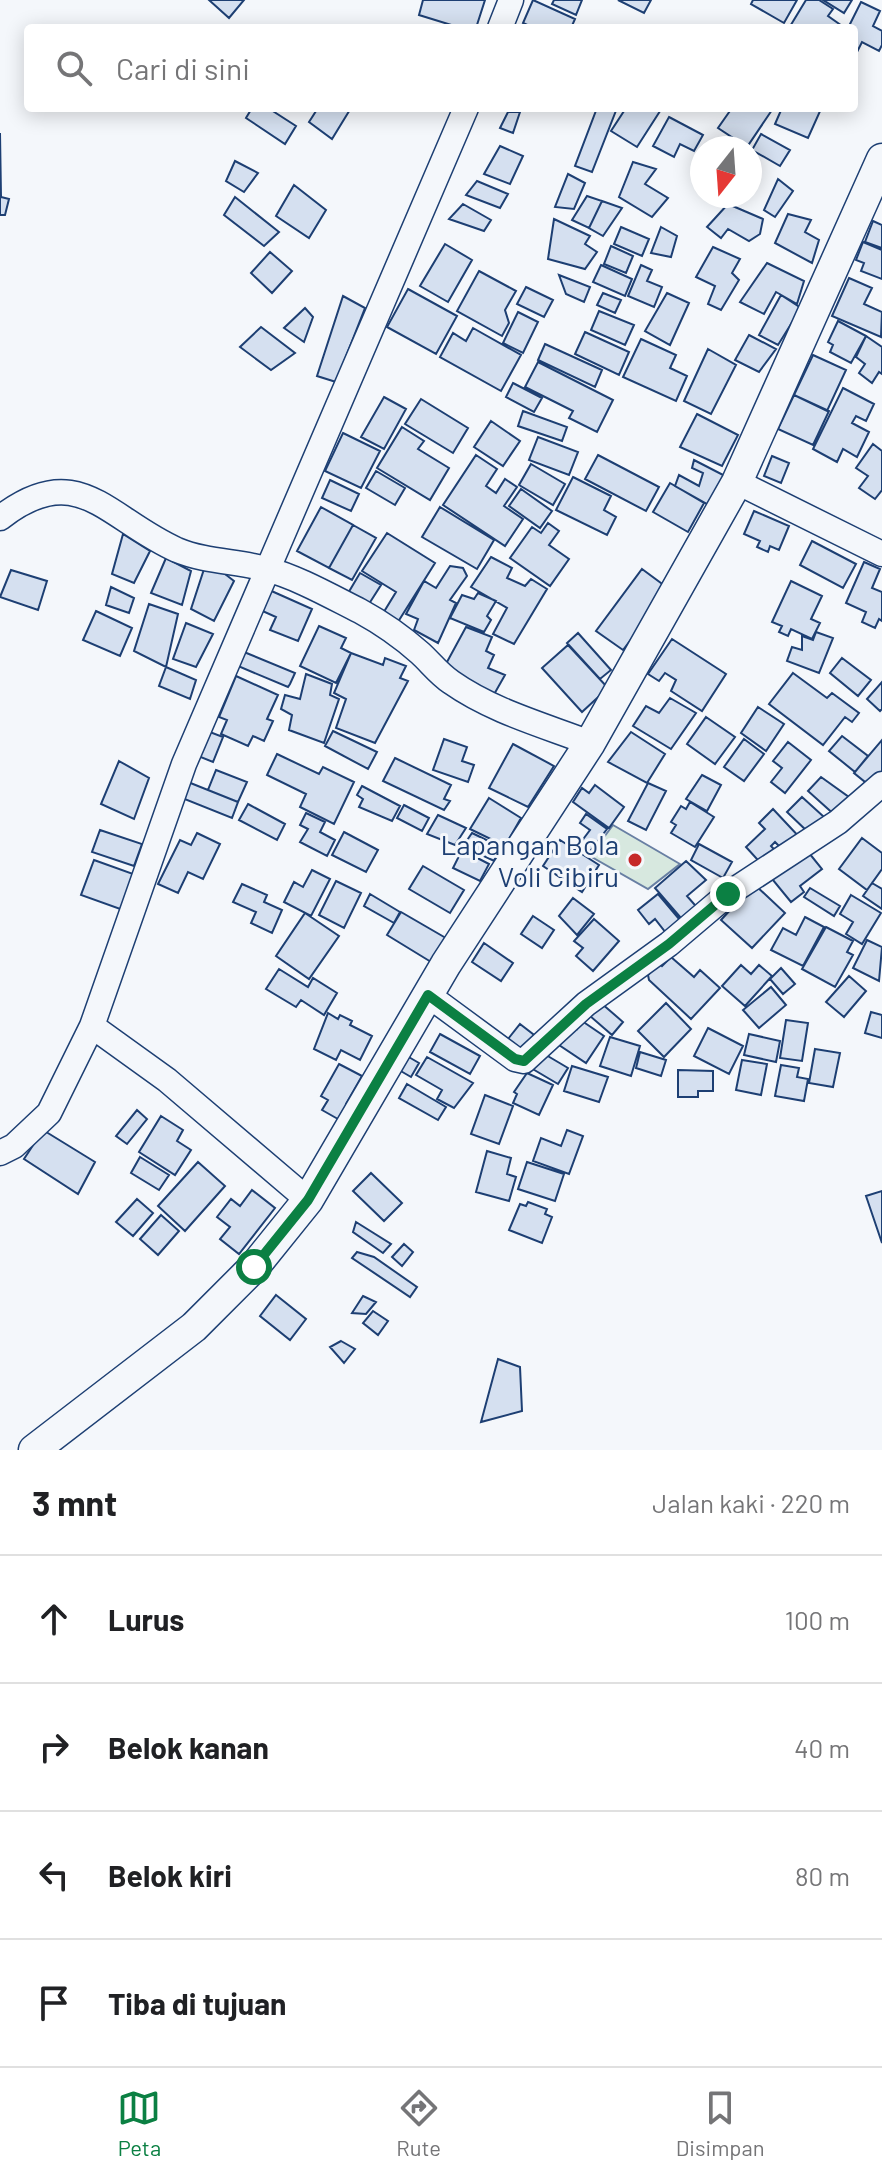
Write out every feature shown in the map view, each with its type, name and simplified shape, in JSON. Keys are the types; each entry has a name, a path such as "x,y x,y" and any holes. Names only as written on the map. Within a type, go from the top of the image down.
{"main road":[{"path":"34,1450 194,1327 254,1267 308,1200 428,995 590,743 737,482 882,159"}],"street":[{"path":"502,24 511,0"},
{"path":"0,1153 23,1139 49,1113 92,1026 184,764 464,112"},
{"path":"737,482 882,554"},
{"path":"0,518 29,498 63,490 77,491 178,550 207,560 268,569 374,619 408,643 448,680 480,700 590,743"},
{"path":"428,995 515,1059 524,1061 578,1010 669,944 728,894 838,822 882,784"},
{"path":"92,1026 167,1080 308,1200"}],"shaded area":[{"name":"Lapangan Bola Voli Cibiru","path":"613,825 680,864 648,889 590,856"}],"building":[{"path":"209,0 244,0 229,18"},
{"path":"423,0 485,0 477,24 448,24 419,15"},
{"path":"533,0 575,19 573,24 523,23"},
{"path":"554,0 582,0 576,15 552,4"},
{"path":"618,0 651,0 644,13"},
{"path":"753,0 797,0 784,23 751,4"},
{"path":"806,0 819,0 833,9 828,16 839,24 791,24"},
{"path":"823,0 852,0 844,13"},
{"path":"861,2 880,11 873,26 882,31 879,51 862,42 858,50 858,24 850,24"},
{"path":"250,112 274,112 296,126 285,144 246,118"},
{"path":"315,112 349,112 332,139 309,122"},
{"path":"508,112 520,112 513,133 500,128"},
{"path":"595,112 615,112 592,172 575,166"},
{"path":"623,112 659,112 637,147 611,131"},
{"path":"729,112 771,112 754,136 730,136 718,128"},
{"path":"780,112 820,112 808,138 775,124"},
{"path":"669,117 703,135 690,136 690,149 680,144 674,157 653,146"},
{"path":"0,133 1,197 9,199 5,215 0,215"},
{"path":"760,136 790,150 780,166 762,156"},
{"path":"500,146 523,156 510,184 484,174"},
{"path":"235,161 258,173 244,192 226,181"},
{"path":"633,162 656,169 645,184 668,198 652,217 619,197"},
{"path":"568,174 585,183 574,209 555,207"},
{"path":"778,179 793,191 775,217 764,210"},
{"path":"477,181 508,194 500,208 466,195"},
{"path":"294,185 326,210 309,238 276,216"},
{"path":"587,196 602,201 589,228 572,220"},
{"path":"235,197 279,232 264,246 224,215"},
{"path":"602,201 622,208 603,236 589,228"},
{"path":"463,204 491,220 484,231 449,219"},
{"path":"724,208 737,208 763,219 760,234 749,241 728,229 721,238 707,227"},
{"path":"788,214 811,220 805,232 819,240 812,263 775,243"},
{"path":"554,219 590,236 585,244 597,252 585,269 548,259"},
{"path":"873,221 882,225 882,248 865,242"},
{"path":"621,227 649,239 642,256 614,244"},
{"path":"661,227 677,236 671,257 651,253"},
{"path":"863,242 882,250 882,279 861,271 864,263 856,260"},
{"path":"445,244 472,260 448,302 420,286"},
{"path":"611,246 633,256 626,273 604,264"},
{"path":"713,247 740,259 732,273 739,280 721,310 708,304 715,286 696,277"},
{"path":"270,252 292,271 272,293 251,273"},
{"path":"767,263 804,281 797,304 776,292 764,314 740,302"},
{"path":"601,265 632,279 625,296 593,282"},
{"path":"641,265 652,270 647,281 662,287 654,307 628,296"},
{"path":"479,271 516,291 505,310 509,323 502,336 457,311"},
{"path":"559,275 590,287 584,302 566,294"},
{"path":"849,278 872,288 864,304 882,312 881,337 832,316"},
{"path":"526,287 553,300 544,317 517,304"},
{"path":"408,289 457,316 436,354 387,327"},
{"path":"603,293 621,300 615,313 597,305"},
{"path":"667,293 689,303 670,345 645,331"},
{"path":"781,295 801,308 778,345 759,335"},
{"path":"343,296 365,308 336,382 317,376"},
{"path":"305,308 313,317 304,342 284,328"},
{"path":"599,311 634,325 625,345 591,330"},
{"path":"518,312 538,322 523,353 503,343"},
{"path":"838,321 866,336 851,363 830,352 833,345 828,342"},
{"path":"261,327 295,353 271,370 240,347"},
{"path":"473,328 521,355 501,391 440,357 453,333 466,341"},
{"path":"585,332 629,352 619,375 575,354"},
{"path":"749,335 776,349 759,372 735,360"},
{"path":"866,336 882,347 882,374 879,372 872,383 859,373 865,364 856,357"},
{"path":"641,339 676,355 670,368 687,376 676,401 623,377"},
{"path":"545,344 602,370 595,387 538,360"},
{"path":"708,349 736,365 711,414 684,401"},
{"path":"813,355 846,370 827,411 794,395"},
{"path":"538,362 613,400 597,432 569,418 573,411 525,387"},
{"path":"513,383 542,398 534,412 506,397"},
{"path":"843,388 874,404 866,421 856,416 852,423 869,432 857,457 843,449 837,462 813,449"},
{"path":"794,395 829,411 813,445 778,429"},
{"path":"384,397 406,409 384,449 361,437"},
{"path":"421,399 468,428 453,453 405,424"},
{"path":"523,411 567,427 562,441 518,426"},
{"path":"697,414 738,435 722,466 680,447"},
{"path":"491,421 520,441 503,466 474,447"},
{"path":"402,427 424,441 418,449 449,468 430,500 377,468"},
{"path":"343,433 380,451 361,488 325,471"},
{"path":"538,437 578,452 569,475 529,460"},
{"path":"873,444 882,451 882,490 875,499 859,488 868,476 856,468"},
{"path":"476,455 497,469 486,486 496,493 505,479 517,487 504,506 523,519 505,546 443,505"},
{"path":"598,455 659,487 646,511 585,479"},
{"path":"772,456 789,463 781,483 764,476"},
{"path":"694,460 729,478 716,509 675,486 679,475 699,486 703,473 692,468"},
{"path":"531,464 565,484 553,505 519,485"},
{"path":"376,471 405,488 395,505 366,488"},
{"path":"573,477 611,496 604,510 616,517 607,535 556,510"},
{"path":"330,480 359,494 351,511 322,498"},
{"path":"670,483 704,503 688,532 653,512"},
{"path":"521,489 552,511 540,528 509,506"},
{"path":"321,507 353,525 329,568 297,551"},
{"path":"440,507 494,540 477,569 422,537"},
{"path":"754,511 789,526 779,550 770,546 768,552 757,547 760,541 744,534"},
{"path":"548,523 559,531 549,545 569,559 550,586 510,558 532,527 541,533"},
{"path":"353,525 376,538 352,580 329,568"},
{"path":"387,533 435,563 396,625 382,615 396,592 362,571"},
{"path":"123,534 150,551 134,583 112,574"},
{"path":"812,541 856,564 843,588 800,565"},
{"path":"491,557 512,568 507,578 525,586 531,579 547,589 514,644 493,634 507,608 471,587"},
{"path":"166,558 191,571 182,605 151,593"},
{"path":"207,560 234,581 214,621 191,609"},
{"path":"864,562 880,569 872,588 882,592 882,621 879,619 875,628 862,622 866,612 846,603"},
{"path":"450,566 463,568 467,576 450,600 456,603 438,643 414,630 418,619 406,614 424,581 436,588"},
{"path":"642,569 669,589 623,650 596,631"},
{"path":"11,570 47,581 38,610 0,597"},
{"path":"360,573 381,585 367,607 347,595"},
{"path":"791,581 822,596 811,619 820,623 812,639 791,629 788,636 779,632 782,626 772,622"},
{"path":"111,587 134,598 129,613 106,605"},
{"path":"267,589 312,609 298,641 270,630 276,617 258,609"},
{"path":"478,593 496,601 487,616 491,620 484,632 450,618 462,595 474,599"},
{"path":"149,604 178,614 166,667 134,651"},
{"path":"96,611 132,628 120,656 83,640"},
{"path":"186,623 213,634 196,667 173,659"},
{"path":"319,626 346,638 341,648 351,653 336,683 300,666"},
{"path":"466,627 492,637 486,651 494,655 488,668 505,675 492,698 441,673"},
{"path":"816,632 833,638 819,673 787,661 792,647 802,650 802,636 813,640"},
{"path":"578,633 611,670 600,679 567,643"},
{"path":"672,639 726,674 702,711 671,691 676,680 665,673 659,681 648,674"},
{"path":"568,645 608,688 582,712 542,668"},
{"path":"244,652 295,673 288,687 238,666"},
{"path":"351,653 383,665 385,658 406,666 400,678 408,681 375,743 336,728 346,699 334,693"},
{"path":"842,658 871,680 858,696 830,673"},
{"path":"166,667 196,680 190,699 159,686"},
{"path":"793,673 827,698 832,693 859,713 852,722 845,717 823,745 769,704"},
{"path":"306,674 332,684 330,695 339,699 324,743 289,730 292,715 281,709 285,695 300,699"},
{"path":"236,676 278,695 267,719 273,721 264,741 253,736 248,746 221,734 227,720 219,717"},
{"path":"882,682 882,709 880,711 867,699"},
{"path":"670,698 696,713 671,749 633,726 646,706 659,713"},
{"path":"758,707 784,724 766,751 741,733"},
{"path":"706,717 735,737 715,764 687,744"},
{"path":"202,729 223,737 213,762 193,754"},
{"path":"333,731 377,752 368,769 325,746"},
{"path":"631,732 665,754 647,783 608,762"},
{"path":"842,736 868,756 855,772 829,751"},
{"path":"444,739 467,747 462,761 474,765 468,782 433,770"},
{"path":"744,739 764,754 744,781 724,767"},
{"path":"882,740 882,782 875,790 854,773"},
{"path":"788,742 811,760 785,793 771,782 782,768 773,761"},
{"path":"513,744 554,766 528,807 489,788"},
{"path":"277,754 319,774 323,767 354,782 334,824 300,807 306,794 267,775"},
{"path":"395,758 451,785 444,799 450,801 444,810 383,781"},
{"path":"119,761 149,778 134,819 101,804"},
{"path":"216,770 247,782 238,802 208,790"},
{"path":"702,775 721,785 707,811 686,799"},
{"path":"821,777 853,800 837,817 808,791"},
{"path":"188,782 238,802 232,818 182,798"},
{"path":"648,783 666,791 646,830 628,821"},
{"path":"595,785 624,807 609,828 573,802 582,788 589,793"},
{"path":"362,786 400,806 392,821 359,807 363,799 357,795"},
{"path":"802,797 824,817 808,832 787,812"},
{"path":"489,798 521,818 505,846 470,829"},
{"path":"690,802 714,817 695,847 671,833 676,825 671,822 681,806 686,809"},
{"path":"248,804 285,824 277,840 239,820"},
{"path":"404,805 429,818 422,831 397,818"},
{"path":"773,809 803,841 788,855 775,842 771,846 781,857 767,870 746,847 765,829 759,823"},
{"path":"306,813 325,822 320,832 335,840 327,856 300,842 308,829 300,825"},
{"path":"586,814 607,829 588,854 578,846 590,830 580,823"},
{"path":"438,815 466,828 455,845 427,834"},
{"path":"100,830 142,844 134,866 92,852"},
{"path":"344,832 378,850 366,872 332,855"},
{"path":"197,833 220,844 203,879 188,872 178,893 158,884 180,840 191,845"},
{"path":"472,833 501,847 494,861 463,846"},
{"path":"862,838 882,853 882,869 867,890 839,869"},
{"path":"560,840 599,865 582,892 543,866"},
{"path":"699,844 732,862 723,878 691,860"},
{"path":"805,848 822,869 800,886 804,892 791,902 768,874"},
{"path":"462,850 489,864 480,881 453,868"},
{"path":"94,860 136,875 123,910 81,895"},
{"path":"686,861 706,880 687,896 702,913 687,925 655,888"},
{"path":"423,866 464,890 450,913 409,889"},
{"path":"312,870 330,879 311,916 284,902 294,882 303,887"},
{"path":"336,881 361,893 344,928 319,915"},
{"path":"872,883 882,889 882,909 863,896"},
{"path":"242,884 267,895 264,902 282,910 272,933 251,923 256,912 233,902"},
{"path":"754,884 785,913 752,948 721,920"},
{"path":"810,888 840,906 834,916 804,897"},
{"path":"370,894 400,912 394,923 364,906"},
{"path":"658,894 685,926 670,938 655,919 649,924 638,910"},
{"path":"851,895 881,913 862,944 846,934 853,922 840,914"},
{"path":"573,898 594,914 577,935 559,916"},
{"path":"401,912 451,941 436,965 387,935"},
{"path":"305,913 339,936 309,979 276,956"},
{"path":"533,916 554,930 542,948 521,934"},
{"path":"805,917 824,927 803,966 771,950 783,928 796,935"},
{"path":"594,919 619,941 593,971 576,956 583,948 574,941"},
{"path":"826,927 853,941 847,952 853,955 835,987 802,969"},
{"path":"867,940 882,947 879,981 853,968"},
{"path":"484,943 513,963 501,981 472,962"},
{"path":"671,957 694,977 700,970 720,988 691,1019 649,980 648,975 659,963 662,966"},
{"path":"741,965 751,974 759,965 772,976 745,1006 722,986"},
{"path":"781,968 795,984 783,994 770,979"},
{"path":"279,969 308,987 313,978 337,993 324,1015 301,1000 296,1007 266,989"},
{"path":"849,976 866,991 844,1017 826,1002"},
{"path":"771,987 786,1005 759,1028 743,1010"},
{"path":"601,1003 623,1022 612,1035 590,1016"},
{"path":"666,1003 691,1029 664,1057 638,1031"},
{"path":"871,1012 882,1015 882,1038 865,1033"},
{"path":"328,1013 338,1019 340,1015 352,1021 350,1025 372,1036 360,1060 341,1050 336,1060 314,1049"},
{"path":"786,1020 808,1023 802,1061 780,1058"},
{"path":"582,1021 604,1036 586,1063 556,1043 569,1023 577,1029"},
{"path":"520,1024 538,1038 526,1053 508,1039"},
{"path":"708,1028 743,1046 729,1074 694,1056"},
{"path":"440,1034 480,1056 470,1074 430,1052"},
{"path":"749,1034 780,1041 776,1062 744,1055"},
{"path":"610,1037 640,1046 631,1076 600,1066"},
{"path":"815,1049 840,1053 833,1087 809,1083"},
{"path":"541,1052 568,1068 558,1084 531,1068"},
{"path":"640,1052 666,1060 661,1076 636,1068"},
{"path":"407,1056 419,1063 411,1077 399,1070"},
{"path":"427,1057 473,1083 454,1108 437,1099 442,1090 416,1075"},
{"path":"742,1060 767,1064 761,1095 736,1090"},
{"path":"339,1064 362,1076 346,1104 353,1109 345,1123 322,1110 328,1100 321,1096"},
{"path":"781,1065 799,1068 797,1077 808,1079 804,1101 775,1096"},
{"path":"572,1066 608,1077 599,1102 564,1091"},
{"path":"678,1070 713,1071 713,1091 698,1091 698,1097 678,1097"},
{"path":"527,1073 553,1085 539,1115 513,1103 517,1094 514,1092"},
{"path":"407,1084 446,1107 438,1120 399,1098"},
{"path":"485,1095 513,1106 499,1144 471,1134"},
{"path":"137,1110 147,1119 127,1144 116,1136"},
{"path":"161,1116 183,1130 177,1141 191,1150 175,1175 139,1152"},
{"path":"43,1130 95,1162 78,1194 24,1159"},
{"path":"567,1130 583,1136 569,1174 533,1161 541,1138 561,1146"},
{"path":"487,1151 511,1158 507,1174 516,1177 509,1201 476,1192"},
{"path":"140,1157 169,1175 159,1190 131,1173"},
{"path":"198,1162 225,1186 185,1231 158,1206"},
{"path":"527,1162 564,1174 555,1201 518,1189"},
{"path":"371,1173 402,1203 384,1221 353,1191"},
{"path":"252,1190 275,1208 239,1254 220,1239 230,1227 217,1217 231,1199 240,1206"},
{"path":"882,1191 882,1243 866,1196"},
{"path":"137,1199 153,1213 133,1236 116,1222"},
{"path":"528,1202 547,1209 545,1214 552,1217 542,1243 509,1230 520,1204 526,1206"},
{"path":"161,1215 179,1231 158,1255 140,1239"},
{"path":"356,1222 391,1244 383,1253 353,1232"},
{"path":"404,1244 413,1252 402,1266 392,1257"},
{"path":"357,1252 374,1257 417,1287 410,1297 352,1258"},
{"path":"276,1295 306,1319 290,1340 260,1316"},
{"path":"363,1296 376,1302 366,1314 352,1313"},
{"path":"373,1311 388,1321 378,1335 363,1323"},
{"path":"341,1341 355,1349 344,1363 330,1347"},
{"path":"498,1359 520,1367 522,1411 481,1422"}],"place":[{"name":"Lapangan Bola Voli Cibiru","path":"635,860"}],"route":[{"path":"254,1267 308,1200 428,995 515,1059 524,1061 570,1017 669,944 728,894"}]}
